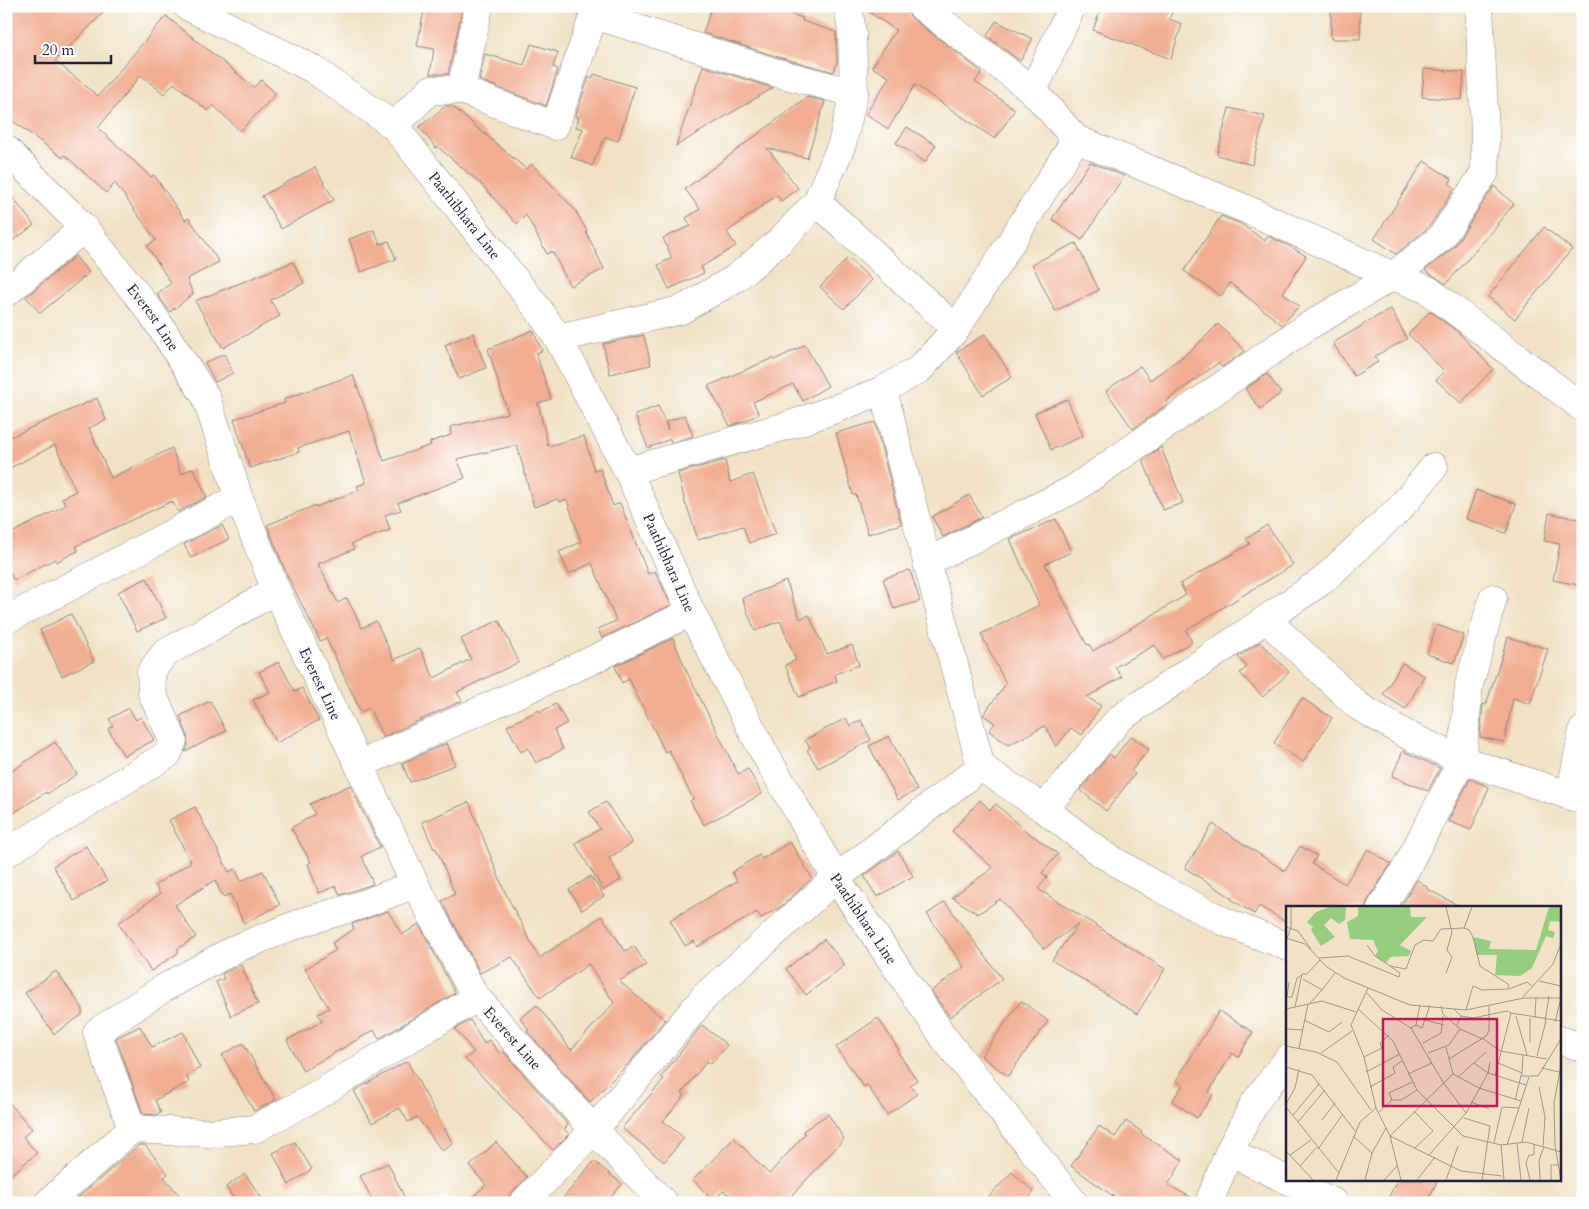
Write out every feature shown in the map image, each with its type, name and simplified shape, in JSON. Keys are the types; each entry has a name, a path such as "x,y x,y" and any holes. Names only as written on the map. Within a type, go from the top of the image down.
{"street":[{"name":"Paathibhara Line","path":"187,6 313,69 394,126 538,309 558,338 628,471 691,612 762,749 836,878 945,1039 1074,1203"},
{"path":"461,90 478,6"},
{"path":"558,338 681,310 736,278 779,242 817,202 842,144 854,93 852,33 848,6"},
{"path":"921,6 1032,92 1076,139 1246,209 1428,290 1583,408"},
{"path":"1032,92 1072,6"},
{"path":"927,562 1074,489 1305,328 1393,276 1441,238 1485,172 1479,6"},
{"path":"394,126 430,90 461,90 555,126 596,10 774,72 854,93"},
{"path":"628,471 793,424 883,390 920,369 956,329 1076,139"},
{"name":"Everest Line","path":"6,149 84,228 151,312 206,397 239,498 276,590 415,884 476,998 594,1130 664,1203"},
{"path":"817,202 956,329"},
{"path":"6,293 84,228"},
{"path":"883,390 981,767 1044,809 1101,853 1158,888 1223,921 1286,946"},
{"path":"1044,809 1119,719 1322,582 1400,508 1434,467"},
{"path":"6,620 239,498"},
{"path":"6,853 168,754 173,740 152,693 151,672 164,654 276,590"},
{"path":"1382,906 1405,870 1462,760 1469,685 1493,598"},
{"path":"359,765 588,662 691,612"},
{"path":"1267,620 1358,706 1409,736 1462,760 1577,798 1583,730"},
{"path":"523,1203 594,1130 706,995 836,878 981,767"},
{"path":"132,1129 97,1032 164,988 235,949 304,922 361,905 415,884"},
{"path":"48,1203 132,1129 208,1133 254,1129 312,1098 476,998"},
{"path":"1562,1041 1583,1048"},
{"path":"1209,1203 1229,1152 1255,1102 1286,1062"},
{"path":"1229,1152 1286,1179"},
{"path":"1291,1182 1335,1203"}],"building":[{"path":"6,6 110,6 55,61 98,96 166,16 254,87 261,80 276,94 240,131 213,105 208,111 174,83 164,94 141,75 98,128 151,177 154,175 185,220 189,218 219,262 187,279 193,294 170,312 157,294 171,283 147,246 156,240 115,183 106,193 65,155 63,158 6,116"},
{"path":"425,6 463,6 448,74 430,74 434,49 417,46"},
{"path":"712,6 767,6 803,18 802,21 836,32 837,62 834,72 778,57 703,33"},
{"path":"864,6 903,6 912,18 982,72 975,82 1015,109 995,139 915,85 888,129 866,114 889,77 872,67 896,30 864,9"},
{"path":"1102,6 1175,6 1169,19 1182,24 1171,59 1093,30"},
{"path":"1331,10 1360,10 1360,39 1331,39"},
{"path":"996,21 1033,39 1020,61 987,36"},
{"path":"531,44 558,52 553,67 558,69 546,106 479,80 485,54 524,65"},
{"path":"703,66 773,88 676,146"},
{"path":"1424,69 1464,72 1462,100 1422,97"},
{"path":"594,74 635,87 618,141 605,137 592,166 571,157 583,129 576,127 579,118 575,117 589,77 592,79"},
{"path":"807,97 825,101 807,158 767,148 798,188 781,201 777,195 727,232 736,246 701,267 704,273 669,289 658,265 672,258 663,238 691,226 686,218 700,209 685,189"},
{"path":"446,106 452,106 526,169 532,164 575,210 587,231 604,269 570,286 552,251 547,254 526,215 517,224 481,184 438,147 436,148 419,127"},
{"path":"1229,108 1265,116 1252,165 1217,155"},
{"path":"907,127 936,145 925,162 896,143"},
{"path":"1424,161 1452,179 1449,183 1455,188 1429,227 1396,254 1374,239"},
{"path":"1090,162 1124,176 1082,240 1052,219"},
{"path":"315,167 334,200 281,229 262,196"},
{"path":"1494,186 1514,204 1446,284 1425,270 1454,247"},
{"path":"6,189 34,225 6,246"},
{"path":"1221,216 1241,224 1265,241 1268,236 1306,256 1283,293 1299,306 1282,325 1230,283 1221,296 1184,271"},
{"path":"1544,227 1572,249 1515,319 1488,297"},
{"path":"374,230 380,244 389,241 396,259 361,272 349,239"},
{"path":"1076,243 1099,290 1055,311 1032,264"},
{"path":"75,256 89,273 40,313 26,297"},
{"path":"848,258 872,280 844,309 820,287"},
{"path":"293,262 304,283 270,300 280,316 223,348 195,301"},
{"path":"1391,309 1407,339 1375,356 1378,362 1354,376 1333,343"},
{"path":"1430,311 1458,332 1493,369 1461,403 1436,380 1444,371 1408,334"},
{"path":"1218,324 1245,351 1222,367 1218,363 1166,401 1168,404 1133,429 1106,391 1140,366 1150,380 1194,348"},
{"path":"533,330 542,351 536,353 551,399 538,403 548,446 584,436 594,470 600,468 613,506 620,503 648,574 655,571 671,605 602,638 598,629 616,621 592,563 569,574 559,552 581,542 567,500 559,502 558,499 534,507 517,445 457,459 465,478 398,503 401,510 385,515 390,530 351,544 354,549 318,564 338,603 347,598 362,628 376,621 394,660 420,648 434,678 471,659 461,639 499,620 519,662 457,692 462,701 383,737 369,708 361,712 326,638 320,641 288,577 267,525 359,490 357,486 366,483 349,431 298,448 299,452 250,468 234,419 285,403 284,399 353,375 384,461 431,445 430,442 451,435 450,427 508,413 488,349"},
{"path":"473,333 486,368 459,379 445,345"},
{"path":"985,334 1012,377 983,395 956,352"},
{"path":"644,335 651,365 610,374 603,344"},
{"path":"805,345 828,386 803,401 793,384 753,402 759,414 730,426 708,386 773,358 774,360"},
{"path":"224,354 233,373 215,382 205,363"},
{"path":"1267,374 1281,393 1260,409 1245,389"},
{"path":"97,398 106,420 89,428 111,478 172,448 181,474 193,468 207,497 178,512 172,501 76,546 78,551 56,562 55,559 14,580 6,566 6,536 66,505 62,498 76,491 55,445 6,470 6,439"},
{"path":"1067,399 1083,436 1051,450 1035,413"},
{"path":"658,406 668,430 666,422 685,415 693,436 671,443 670,439 648,448 635,415"},
{"path":"875,422 901,524 868,534 856,495 853,495 836,433"},
{"path":"1161,447 1183,503 1163,510 1143,460"},
{"path":"725,460 730,482 753,474 776,534 749,543 743,526 698,540 686,506 678,473"},
{"path":"1476,490 1516,504 1506,533 1466,519"},
{"path":"969,495 982,517 943,537 932,517"},
{"path":"1549,513 1583,520 1583,564 1579,585 1553,580 1560,544 1544,541"},
{"path":"1056,519 1071,552 1045,564 1087,645 1089,644 1093,651 1186,595 1180,584 1250,544 1246,539 1267,525 1293,565 1186,630 1192,642 1163,659 1155,645 1115,667 1122,677 1087,697 1101,706 1082,735 1071,728 1056,747 1045,726 1008,745 989,731 995,723 983,715 1006,684 981,634 1039,605 1010,539"},
{"path":"222,525 229,539 191,558 184,544"},
{"path":"910,570 920,601 894,609 883,579"},
{"path":"147,578 166,618 137,631 118,592"},
{"path":"786,581 800,619 809,615 827,654 852,645 859,665 835,674 837,681 799,697 785,665 796,660 780,621 755,631 742,598"},
{"path":"71,614 94,661 62,676 40,630"},
{"path":"1437,625 1464,635 1454,663 1427,654"},
{"path":"1508,637 1548,649 1530,704 1513,698 1504,742 1480,737 1483,704 1486,705"},
{"path":"673,638 685,668 738,774 748,769 762,794 704,825 690,801 693,799 669,750 665,752 629,679 622,683 615,666"},
{"path":"1260,642 1289,672 1263,697 1240,673 1247,667 1238,657"},
{"path":"279,662 295,692 302,688 319,720 276,743 253,700 270,692 259,672"},
{"path":"1402,663 1424,676 1406,709 1383,695"},
{"path":"1302,698 1332,718 1303,762 1274,743"},
{"path":"210,701 226,731 185,752 188,745 187,734 180,716"},
{"path":"556,704 567,723 554,730 563,749 536,763 528,748 521,752 507,726"},
{"path":"129,708 136,720 141,717 154,740 124,756 108,729 113,726 109,719"},
{"path":"846,718 850,726 861,720 871,740 818,768 807,750 810,748 805,740"},
{"path":"889,736 917,790 898,800 869,746"},
{"path":"1131,736 1149,749 1131,771 1135,774 1106,811 1080,790 1110,754 1114,758"},
{"path":"55,742 77,774 6,818 6,775"},
{"path":"447,743 455,765 410,782 402,763"},
{"path":"1403,751 1440,768 1428,791 1392,776"},
{"path":"1470,779 1489,787 1471,830 1448,821"},
{"path":"350,785 380,847 362,856 373,884 340,895 336,886 319,893 308,864 311,862 291,828 315,814 310,804"},
{"path":"980,800 990,810 996,804 1022,828 1058,854 1042,873 1047,877 1038,889 1165,969 1137,1014 1052,960 1079,923 1044,949 1000,899 978,914 952,897 993,868 952,831"},
{"path":"469,802 504,890 539,958 602,916 625,951 634,946 646,965 619,981 665,1020 631,1061 590,1102 527,1031 529,1030 520,1018 537,1005 571,1050 614,1003 589,964 540,998 512,957 480,973 442,901 455,894 436,848 434,849 422,822"},
{"path":"606,802 632,843 609,858 621,880 603,890 575,843 600,829 589,812"},
{"path":"195,807 229,872 235,869 241,881 263,871 280,905 244,923 230,894 223,897 215,880 175,905 196,937 177,949 179,952 151,971 118,923 160,894 155,885 191,862 169,820"},
{"path":"1213,824 1285,871 1300,846 1317,856 1312,864 1345,884 1368,849 1391,864 1366,906 1286,906 1286,922 1259,906 1254,914 1185,868"},
{"path":"790,842 812,878 782,906 761,918 757,912 697,947 694,941 685,946 670,920 737,881 732,872 759,855 762,859"},
{"path":"86,846 107,881 74,901 53,866"},
{"path":"898,851 913,876 877,897 864,876"},
{"path":"591,876 604,896 582,910 569,890"},
{"path":"1417,880 1427,889 1459,906 1401,906"},
{"path":"945,902 1002,979 950,1017 931,991 964,967 927,914"},
{"path":"388,911 402,935 419,924 455,993 379,1039 374,1030 303,1071 287,1040 323,1021 318,1014 329,1008 305,969 336,950 332,943 354,929 352,924"},
{"path":"824,939 845,965 806,995 786,969"},
{"path":"241,965 258,1004 231,1016 216,982 224,979 222,974"},
{"path":"56,971 82,1007 82,1015 54,1034 25,993"},
{"path":"1021,1001 1048,1021 1008,1076 981,1056"},
{"path":"1219,1011 1253,1032 1238,1057 1232,1053 1209,1092 1213,1095 1197,1118 1172,1101 1183,1085 1176,1081"},
{"path":"878,1018 917,1080 910,1085 917,1094 887,1115 867,1085 864,1087 836,1047"},
{"path":"470,1020 484,1044 489,1040 500,1054 503,1051 568,1125 564,1129 569,1134 553,1150 465,1059 474,1052 455,1029"},
{"path":"702,1025 727,1045 711,1064 707,1061 682,1093 685,1095 663,1121 684,1138 664,1162 622,1128 664,1079 661,1077"},
{"path":"140,1026 152,1047 183,1032 200,1068 186,1075 189,1082 155,1100 161,1113 156,1115 143,1114 116,1038"},
{"path":"243,1043 276,1100 254,1111 222,1055"},
{"path":"407,1061 453,1144 442,1151 417,1117 408,1122 400,1108 372,1123 354,1091"},
{"path":"6,1099 32,1129 23,1137 37,1153 6,1179"},
{"path":"828,1114 844,1139 785,1203 744,1203 723,1191 713,1201 693,1180 734,1138 769,1174 805,1134 803,1131"},
{"path":"1126,1121 1142,1132 1141,1134 1183,1160 1168,1185 1194,1199 1194,1203 1123,1203 1071,1166 1099,1126 1115,1137"},
{"path":"295,1142 312,1169 289,1185 273,1153"},
{"path":"496,1142 527,1177 502,1203 466,1203 486,1185 470,1166"},
{"path":"139,1145 145,1145 168,1174 164,1177 186,1203 72,1203"},
{"path":"594,1161 622,1184 606,1203 559,1203"},
{"path":"388,1163 407,1203 374,1203 360,1176"},
{"path":"1012,1172 1034,1192 1024,1203 983,1203"},
{"path":"245,1174 265,1203 237,1203 226,1187"},
{"path":"1396,1182 1437,1182 1426,1203 1386,1203"}]}
